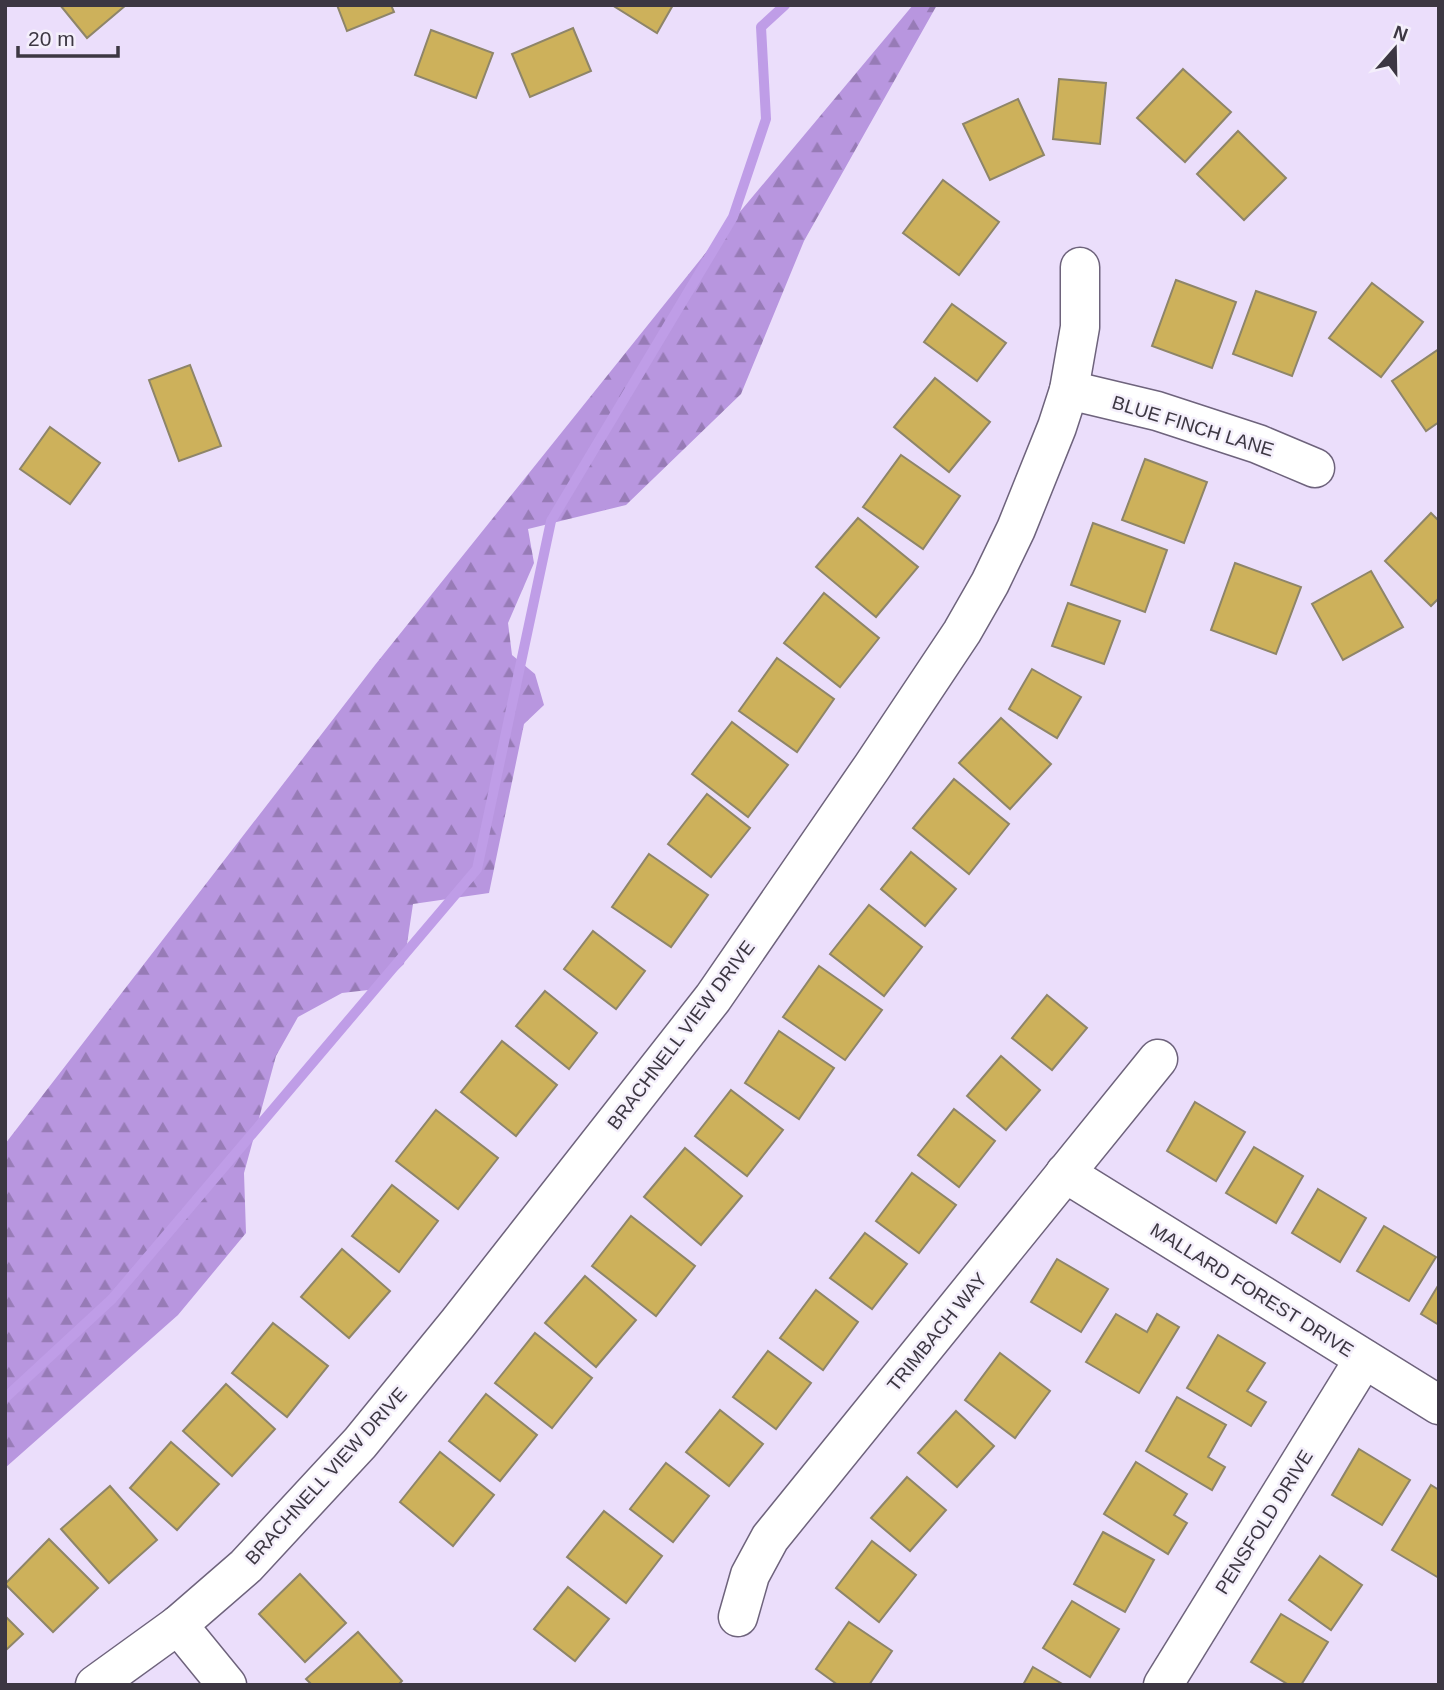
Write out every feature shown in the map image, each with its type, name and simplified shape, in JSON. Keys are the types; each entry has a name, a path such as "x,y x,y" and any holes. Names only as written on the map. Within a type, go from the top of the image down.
{"street":[{"name":"BRACHNELL VIEW DRIVE","path":"95,1685 178,1625 246,1566 360,1443 458,1323 713,998 872,768 962,632 990,583 1016,529 1069,390 1080,327 1080,267"},
{"name":"BLUE FINCH LANE","path":"1069,390 1157,411 1258,444 1315,467"},
{"name":"TRIMBACH WAY","path":"738,1617 750,1575 771,1538 1158,1059"},
{"name":"MALLARD FOREST DRIVE","path":"1065,1173 1439,1405"},
{"name":"PENSFOLD DRIVE","path":"1163,1685 1364,1359"},
{"path":"178,1625 227,1685"}],"green space":[{"path":"913,5 937,5 804,241 741,394 626,505 528,529 534,563 508,623 512,655 535,674 544,705 524,724 489,893 413,904 404,964 377,989 342,993 298,1017 276,1056 244,1173 246,1233 178,1315 5,1468 5,1144 375,665 708,250"}],"building":[{"path":"60,5 126,5 87,38"},
{"path":"337,5 391,5 394,12 347,31"},
{"path":"612,5 673,5 657,33"},
{"path":"573,28 591,71 530,97 512,54"},
{"path":"431,30 493,53 476,98 415,75"},
{"path":"1183,69 1231,112 1185,162 1137,118"},
{"path":"1059,79 1106,83 1100,144 1053,139"},
{"path":"1018,99 1044,155 990,180 963,124"},
{"path":"1238,131 1286,178 1244,220 1197,174"},
{"path":"943,180 999,222 959,275 903,233"},
{"path":"1176,280 1236,302 1212,368 1152,346"},
{"path":"1372,283 1423,322 1381,377 1329,338"},
{"path":"1256,291 1316,312 1292,376 1233,354"},
{"path":"952,304 1006,343 977,381 924,342"},
{"path":"1439,349 1439,422 1426,431 1392,381"},
{"path":"190,365 221,446 179,461 149,380"},
{"path":"935,378 990,422 949,472 894,427"},
{"path":"50,427 100,463 70,504 20,469"},
{"path":"901,455 960,496 923,549 863,507"},
{"path":"1145,459 1207,482 1184,543 1122,520"},
{"path":"1431,513 1439,521 1439,598 1431,606 1385,561"},
{"path":"858,518 918,567 876,617 816,567"},
{"path":"1093,523 1167,550 1145,612 1071,585"},
{"path":"1235,563 1301,587 1276,654 1211,630"},
{"path":"1371,571 1403,627 1343,660 1312,604"},
{"path":"824,593 879,638 840,687 784,643"},
{"path":"1068,603 1120,621 1104,664 1052,646"},
{"path":"777,658 834,699 797,752 739,711"},
{"path":"1032,669 1081,697 1057,738 1009,709"},
{"path":"1001,718 1051,764 1010,809 959,763"},
{"path":"732,722 788,765 748,817 692,774"},
{"path":"954,779 1009,824 969,874 913,828"},
{"path":"707,794 750,828 711,877 668,844"},
{"path":"911,852 956,889 925,926 881,889"},
{"path":"649,854 708,895 671,947 612,907"},
{"path":"869,905 922,947 884,996 830,954"},
{"path":"593,931 645,971 616,1009 564,969"},
{"path":"819,966 882,1010 845,1060 783,1017"},
{"path":"545,991 597,1033 569,1069 516,1026"},
{"path":"1047,995 1087,1028 1052,1070 1012,1038"},
{"path":"779,1031 834,1068 799,1119 745,1083"},
{"path":"502,1041 557,1085 516,1136 461,1092"},
{"path":"1001,1056 1040,1090 1006,1130 967,1096"},
{"path":"731,1090 783,1130 747,1176 695,1136"},
{"path":"1195,1102 1245,1132 1216,1181 1167,1151"},
{"path":"954,1109 995,1141 959,1187 918,1155"},
{"path":"436,1110 498,1158 458,1209 396,1161"},
{"path":"1254,1147 1303,1176 1276,1223 1226,1193"},
{"path":"685,1148 742,1196 701,1245 644,1197"},
{"path":"912,1173 956,1205 919,1253 876,1221"},
{"path":"392,1185 438,1221 399,1272 352,1236"},
{"path":"1318,1189 1366,1218 1340,1262 1292,1233"},
{"path":"631,1216 695,1266 656,1316 592,1266"},
{"path":"1384,1226 1436,1257 1409,1301 1357,1271"},
{"path":"865,1233 907,1264 872,1309 830,1278"},
{"path":"342,1249 390,1291 349,1338 301,1297"},
{"path":"1057,1259 1108,1289 1081,1332 1031,1302"},
{"path":"585,1276 636,1320 596,1367 545,1323"},
{"path":"1439,1284 1439,1325 1421,1314"},
{"path":"816,1290 858,1322 823,1370 780,1338"},
{"path":"1116,1314 1147,1332 1157,1314 1179,1327 1139,1393 1086,1362"},
{"path":"273,1323 328,1366 287,1417 232,1373"},
{"path":"535,1333 592,1378 552,1428 495,1383"},
{"path":"1218,1335 1265,1363 1247,1391 1266,1402 1251,1426 1187,1388"},
{"path":"768,1351 811,1383 776,1429 733,1397"},
{"path":"1000,1353 1050,1391 1015,1438 965,1400"},
{"path":"226,1384 275,1429 232,1476 183,1431"},
{"path":"486,1394 537,1435 500,1481 449,1441"},
{"path":"1177,1397 1226,1425 1208,1457 1225,1467 1212,1490 1146,1451"},
{"path":"720,1410 763,1444 729,1486 686,1452"},
{"path":"956,1411 994,1446 957,1487 918,1453"},
{"path":"171,1442 219,1484 177,1530 130,1488"},
{"path":"1359,1449 1410,1480 1382,1525 1332,1495"},
{"path":"440,1452 494,1495 453,1546 400,1502"},
{"path":"1136,1462 1187,1494 1174,1515 1187,1523 1168,1554 1104,1514"},
{"path":"666,1463 709,1496 673,1542 630,1509"},
{"path":"907,1477 946,1510 910,1551 871,1518"},
{"path":"1431,1485 1439,1490 1439,1578 1392,1550"},
{"path":"110,1486 157,1540 109,1583 61,1529"},
{"path":"604,1511 662,1556 626,1603 567,1557"},
{"path":"1103,1532 1154,1560 1125,1612 1074,1584"},
{"path":"49,1539 98,1588 53,1632 5,1584"},
{"path":"872,1541 916,1575 879,1622 836,1588"},
{"path":"1320,1556 1362,1585 1331,1630 1289,1600"},
{"path":"300,1574 346,1623 305,1662 259,1614"},
{"path":"568,1587 609,1619 575,1661 534,1629"},
{"path":"1072,1601 1119,1629 1090,1677 1043,1648"},
{"path":"1281,1614 1328,1642 1301,1685 1289,1685 1251,1662"},
{"path":"5,1616 23,1634 5,1651"},
{"path":"849,1622 892,1651 869,1685 838,1685 816,1669"},
{"path":"358,1632 402,1681 398,1685 312,1685 306,1679"},
{"path":"1033,1667 1064,1685 1023,1685"}],"waterway":[{"path":"5,1398 112,1299 477,869 551,521 733,217 766,119 761,27 785,5"}]}
